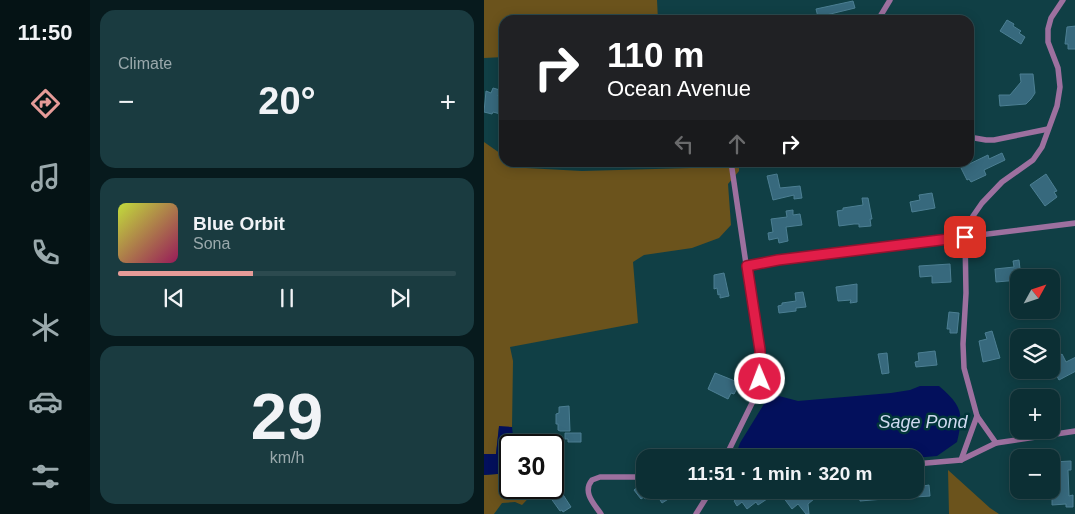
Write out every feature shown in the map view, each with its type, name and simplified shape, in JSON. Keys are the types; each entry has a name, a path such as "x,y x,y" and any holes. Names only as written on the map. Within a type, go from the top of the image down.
{"street":[{"path":"881,15 890,0"},
{"path":"996,443 977,416 964,368 965,237 973,216 982,202 1002,182 1033,160 1042,147 1057,106 1060,87 1058,68 1048,42 1047,34 1051,18 1063,0"},
{"path":"974,138 994,140 1048,129"},
{"path":"730,449 754,400 760,379 760,350 732,167"},
{"path":"747,266 778,260 1075,224"},
{"path":"961,460 977,416"},
{"path":"924,463 961,460 996,443 1075,431"},
{"path":"601,514 589,496 587,489 589,483 597,478 636,477"},
{"path":"696,514 705,499"}],"shaded area":[{"path":"484,0 657,0 658,15 499,15 499,57 484,58"},
{"path":"484,142 499,152 499,167 582,171 739,167 739,171 728,184 731,225 719,238 692,248 644,255 633,262 638,323 510,347 513,361 512,427 499,427 496,454 484,454"},
{"path":"948,470 990,508 999,514 949,514"},
{"path":"499,474 499,499 528,499 522,505 515,502 502,503 494,514 484,514 484,475"}],"water":[{"name":"Sage Pond","path":"920,386 939,386 957,405 960,424 957,442 937,456 924,457 924,449 738,449 769,396 779,396 798,401 910,390"},
{"path":"499,426 512,427 513,434 499,434 499,474 484,475 484,454 496,454"}],"building":[{"path":"853,1 855,8 826,15 818,15 816,9"},
{"path":"1007,20 1014,24 1013,26 1021,31 1019,33 1025,37 1021,44 1000,31"},
{"path":"1076,26 1076,49 1068,49 1068,44 1065,44 1067,27"},
{"path":"1020,74 1033,74 1035,93 1026,104 1000,106 999,95 1010,95 1021,82"},
{"path":"493,88 499,90 499,114 484,112 486,91 491,93"},
{"path":"1002,153 1005,160 984,170 986,175 971,182 969,179 967,180 961,168 974,167 974,162 988,155 989,159"},
{"path":"777,174 780,188 800,186 802,198 794,199 794,195 773,200 767,176"},
{"path":"1046,174 1057,191 1054,192 1057,197 1045,206 1030,185"},
{"path":"932,193 935,208 912,212 910,202 920,200 919,195"},
{"path":"862,198 868,198 872,219 870,219 871,226 859,227 859,224 854,224 839,226 837,211 843,210 843,208 863,205"},
{"path":"793,210 793,215 800,214 802,225 786,227 788,241 779,243 778,238 769,240 768,233 773,232 771,219 787,217 786,211"},
{"path":"1019,260 1020,269 1010,269 1010,281 996,282 995,269 1014,267 1013,261"},
{"path":"950,264 951,282 932,283 932,276 920,277 919,266"},
{"path":"724,273 729,296 720,298 717,288 714,289 714,275"},
{"path":"857,284 857,302 850,303 851,300 838,301 836,287"},
{"path":"803,292 806,307 796,308 796,311 779,313 778,306 782,305 782,303 796,301 795,293"},
{"path":"949,312 959,313 957,333 950,333 950,329 947,329"},
{"path":"992,331 1000,358 983,362 979,341 987,339 985,333"},
{"path":"935,351 937,365 916,367 915,362 919,361 918,353"},
{"path":"887,353 889,373 882,374 878,354"},
{"path":"1062,354 1066,362 1076,357 1076,371 1059,380 1060,379 1060,355"},
{"path":"715,373 740,383 734,394 731,393 728,399 708,389"},
{"path":"569,406 570,431 560,431 558,430 558,424 556,424 556,414 559,413 559,407"},
{"path":"565,433 581,433 581,442 568,442 568,439 565,439"},
{"path":"1071,461 1071,470 1068,470 1069,496 1073,495 1073,507 1066,507 1066,504 1052,505 1052,499 1060,499 1060,462"},
{"path":"929,485 930,496 924,496 924,486"},
{"path":"564,496 571,507 563,512 562,510 560,511 551,499 564,499"},
{"path":"659,499 668,499 662,503"},
{"path":"736,499 767,499 758,505 756,502 747,509 742,502 737,506 734,501"},
{"path":"784,499 814,499 808,504 809,514 806,514 798,504 792,509"},
{"path":"860,499 884,499 860,501"}],"route":[{"path":"760,379 760,350 747,266 778,260 965,237"}]}
